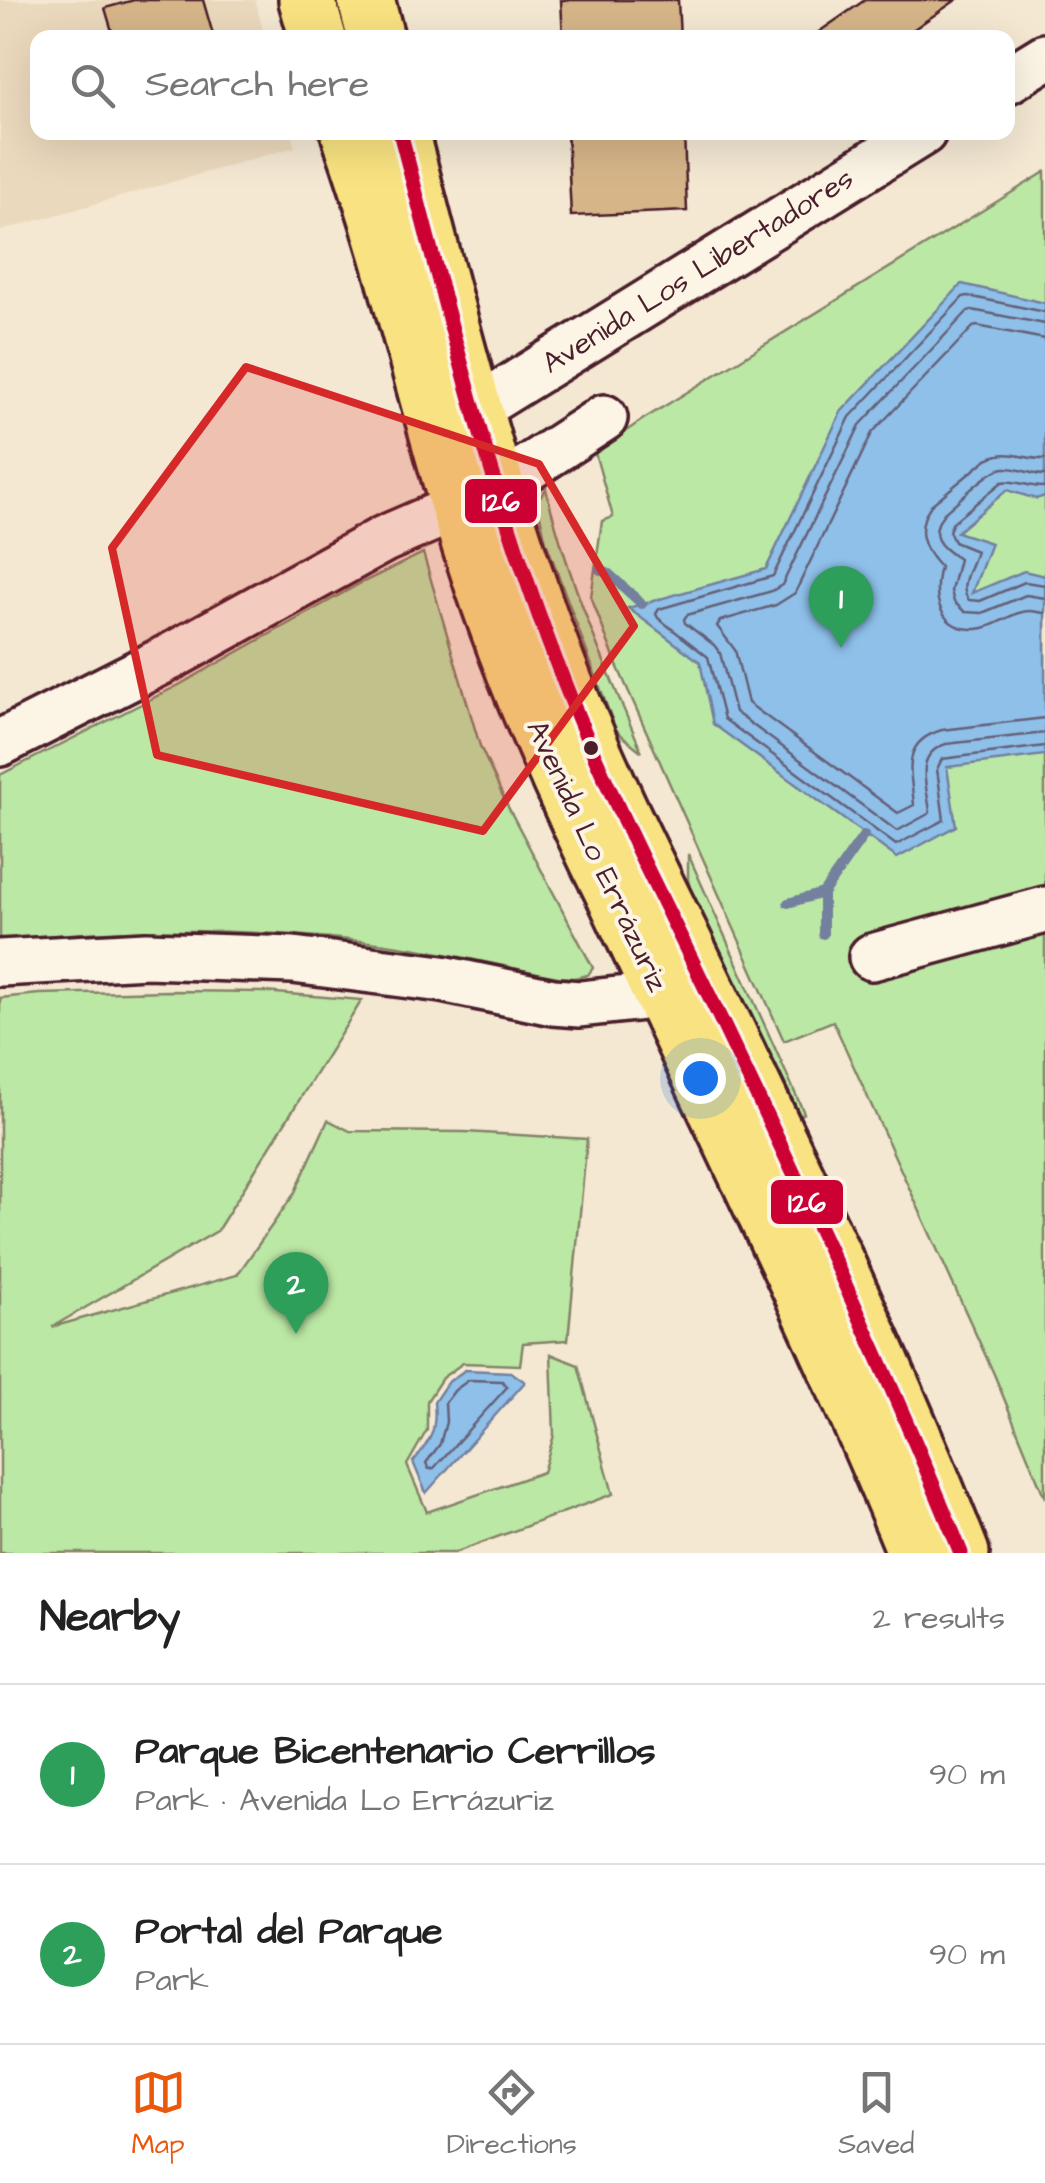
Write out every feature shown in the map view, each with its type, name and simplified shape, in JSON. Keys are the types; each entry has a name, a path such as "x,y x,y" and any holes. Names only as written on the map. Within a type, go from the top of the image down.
{"main road":[{"path":"307,0 316,30"},
{"path":"366,0 374,30"},
{"name":"Avenida Lo Errázuriz","path":"352,140 478,497 550,646 601,771 794,1172 961,1553"},
{"name":"Avenida Lo Errázuriz","path":"402,140 474,410 478,497 501,637 548,756 832,1358 916,1553"}],"street":[{"path":"1015,76 1045,57"},
{"name":"Avenida Los Libertadores","path":"474,410 910,140"},
{"path":"0,743 201,640 384,539 478,497 604,418"},
{"path":"872,957 1045,910"},
{"path":"0,963 146,955 293,960 405,973 580,1004 636,998 659,990"}],"highlighted area":[{"path":"246,367 539,464 634,626 483,831 157,755 112,548"}],"shaded area":[{"path":"0,0 255,0 263,30 30,30 30,140 293,140 295,147 0,231"}],"green space":[{"path":"1045,172 1045,1498 994,1374 833,1021 784,1041 616,663 591,597 602,521 613,517 595,453 642,420"},
{"path":"546,489 576,590 642,752 615,728 546,542 538,506"},
{"path":"423,553 480,746 593,968 588,975 558,977 393,945 277,934 138,931 0,940 0,775 179,685 361,583"},
{"path":"688,854 804,1113 800,1115 690,888"},
{"path":"169,991 264,992 362,1000 217,1231 52,1327 237,1275 294,1194 328,1120 350,1131 587,1139 568,1340 523,1343 520,1365 463,1363 442,1378 427,1401 427,1430 407,1465 427,1512 543,1472 554,1435 551,1354 578,1365 613,1494 454,1553 0,1553 0,998"}],"water":[{"path":"962,284 1045,303 1045,496 1036,499 1007,490 957,532 991,543 972,593 1024,571 1045,576 1045,755 947,767 956,826 897,858 713,724 700,662 628,608 766,569 841,412"},
{"path":"465,1370 511,1372 525,1382 426,1493 413,1462 431,1435 434,1402 447,1383"}],"building":[{"path":"134,0 203,0 212,30 112,30 105,8"},
{"path":"561,0 678,0 680,30 563,30"},
{"path":"865,0 956,0 913,30 822,30"},
{"path":"567,140 684,140 687,211 571,216"}],"waterway":[{"path":"599,569 642,604"},
{"path":"823,934 823,893 864,835"},
{"path":"788,903 823,893"}],"transit line":[{"name":"I26","path":"402,140 499,494 574,707 626,825 845,1285 961,1553"}],"place":[{"name":"Parque Bicentenario Cerrillos","path":"841,648"},
{"name":"Portal del Parque","path":"296,1334"}]}
